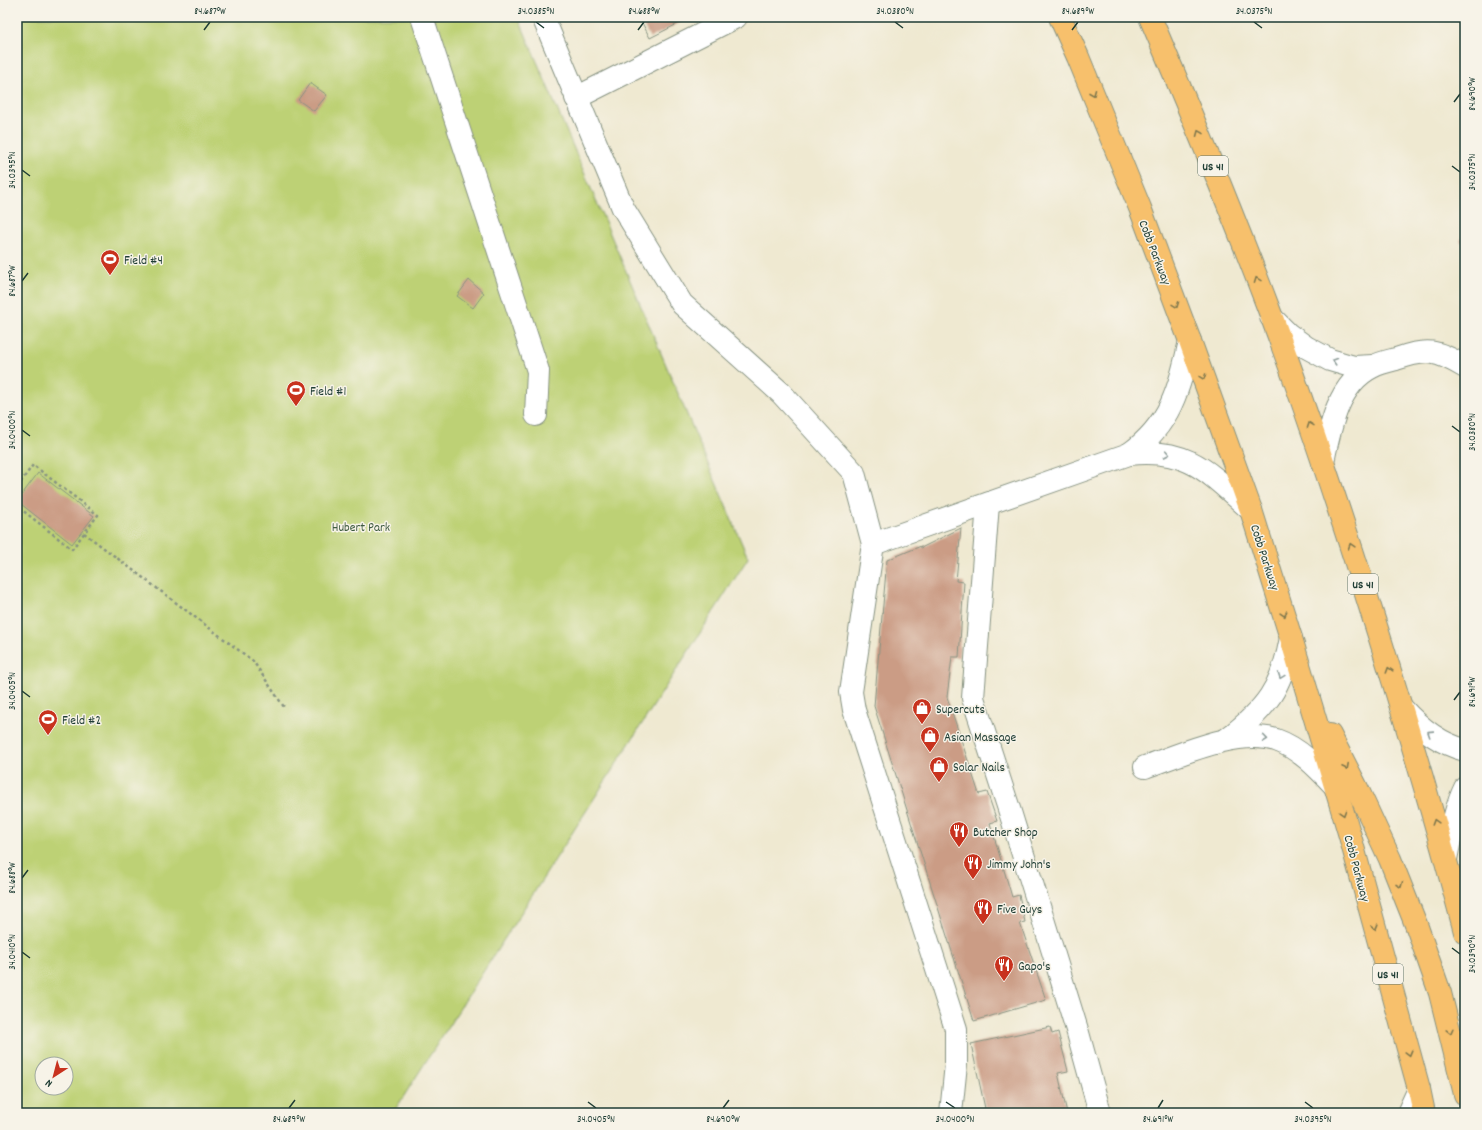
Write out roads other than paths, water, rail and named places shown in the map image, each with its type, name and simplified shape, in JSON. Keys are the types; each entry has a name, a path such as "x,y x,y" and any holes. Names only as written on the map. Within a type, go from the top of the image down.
{"main road":[{"name":"Cobb Parkway","path":"1060,17 1140,208 1251,510 1350,836 1419,1089 1424,1113"},
{"name":"US 41","path":"1150,17 1183,93 1272,317 1323,462 1401,707 1446,859 1465,932"},
{"path":"1308,695 1357,788 1390,859 1417,927 1440,993 1465,1094"}],"lane":[{"path":"422,17 538,371 536,415"},
{"path":"543,17 623,208 682,304 781,394 854,473 873,544 852,692 854,710 956,1029 956,1064 951,1113"},
{"path":"576,98 736,17"},
{"path":"1272,317 1288,334 1306,348 1330,360 1354,367 1373,366 1413,353 1430,351 1447,356 1465,367"},
{"path":"1128,454 1142,445 1162,422 1179,383 1190,341"},
{"path":"1323,462 1334,413 1348,389 1360,375 1373,366"},
{"path":"873,544 1128,454 1145,452 1176,456 1195,463 1251,510"},
{"path":"988,504 973,698 1072,1011 1100,1113"},
{"path":"1227,739 1255,715 1274,692 1289,653 1291,638"},
{"path":"1401,707 1422,727 1443,741 1465,750"},
{"path":"1145,767 1227,739 1246,737 1262,738 1276,740 1289,746 1319,769 1334,785"},
{"path":"1446,859 1456,812 1465,788"},
{"path":"1408,1113 1419,1089"}],"place":[{"name":"Field #4","path":"110,276"},
{"name":"Field #1","path":"296,407"},
{"name":"Supercuts","path":"922,725"},
{"name":"Field #2","path":"48,736"},
{"name":"Asian Massage","path":"930,753"},
{"name":"Solar Nails","path":"939,783"},
{"name":"Butcher Shop","path":"959,848"},
{"name":"Jimmy John's","path":"973,880"},
{"name":"Five Guys","path":"983,925"},
{"name":"Gapo's","path":"1004,982"}],"park label":[{"name":"Hubert Park","path":"361,526"}]}
